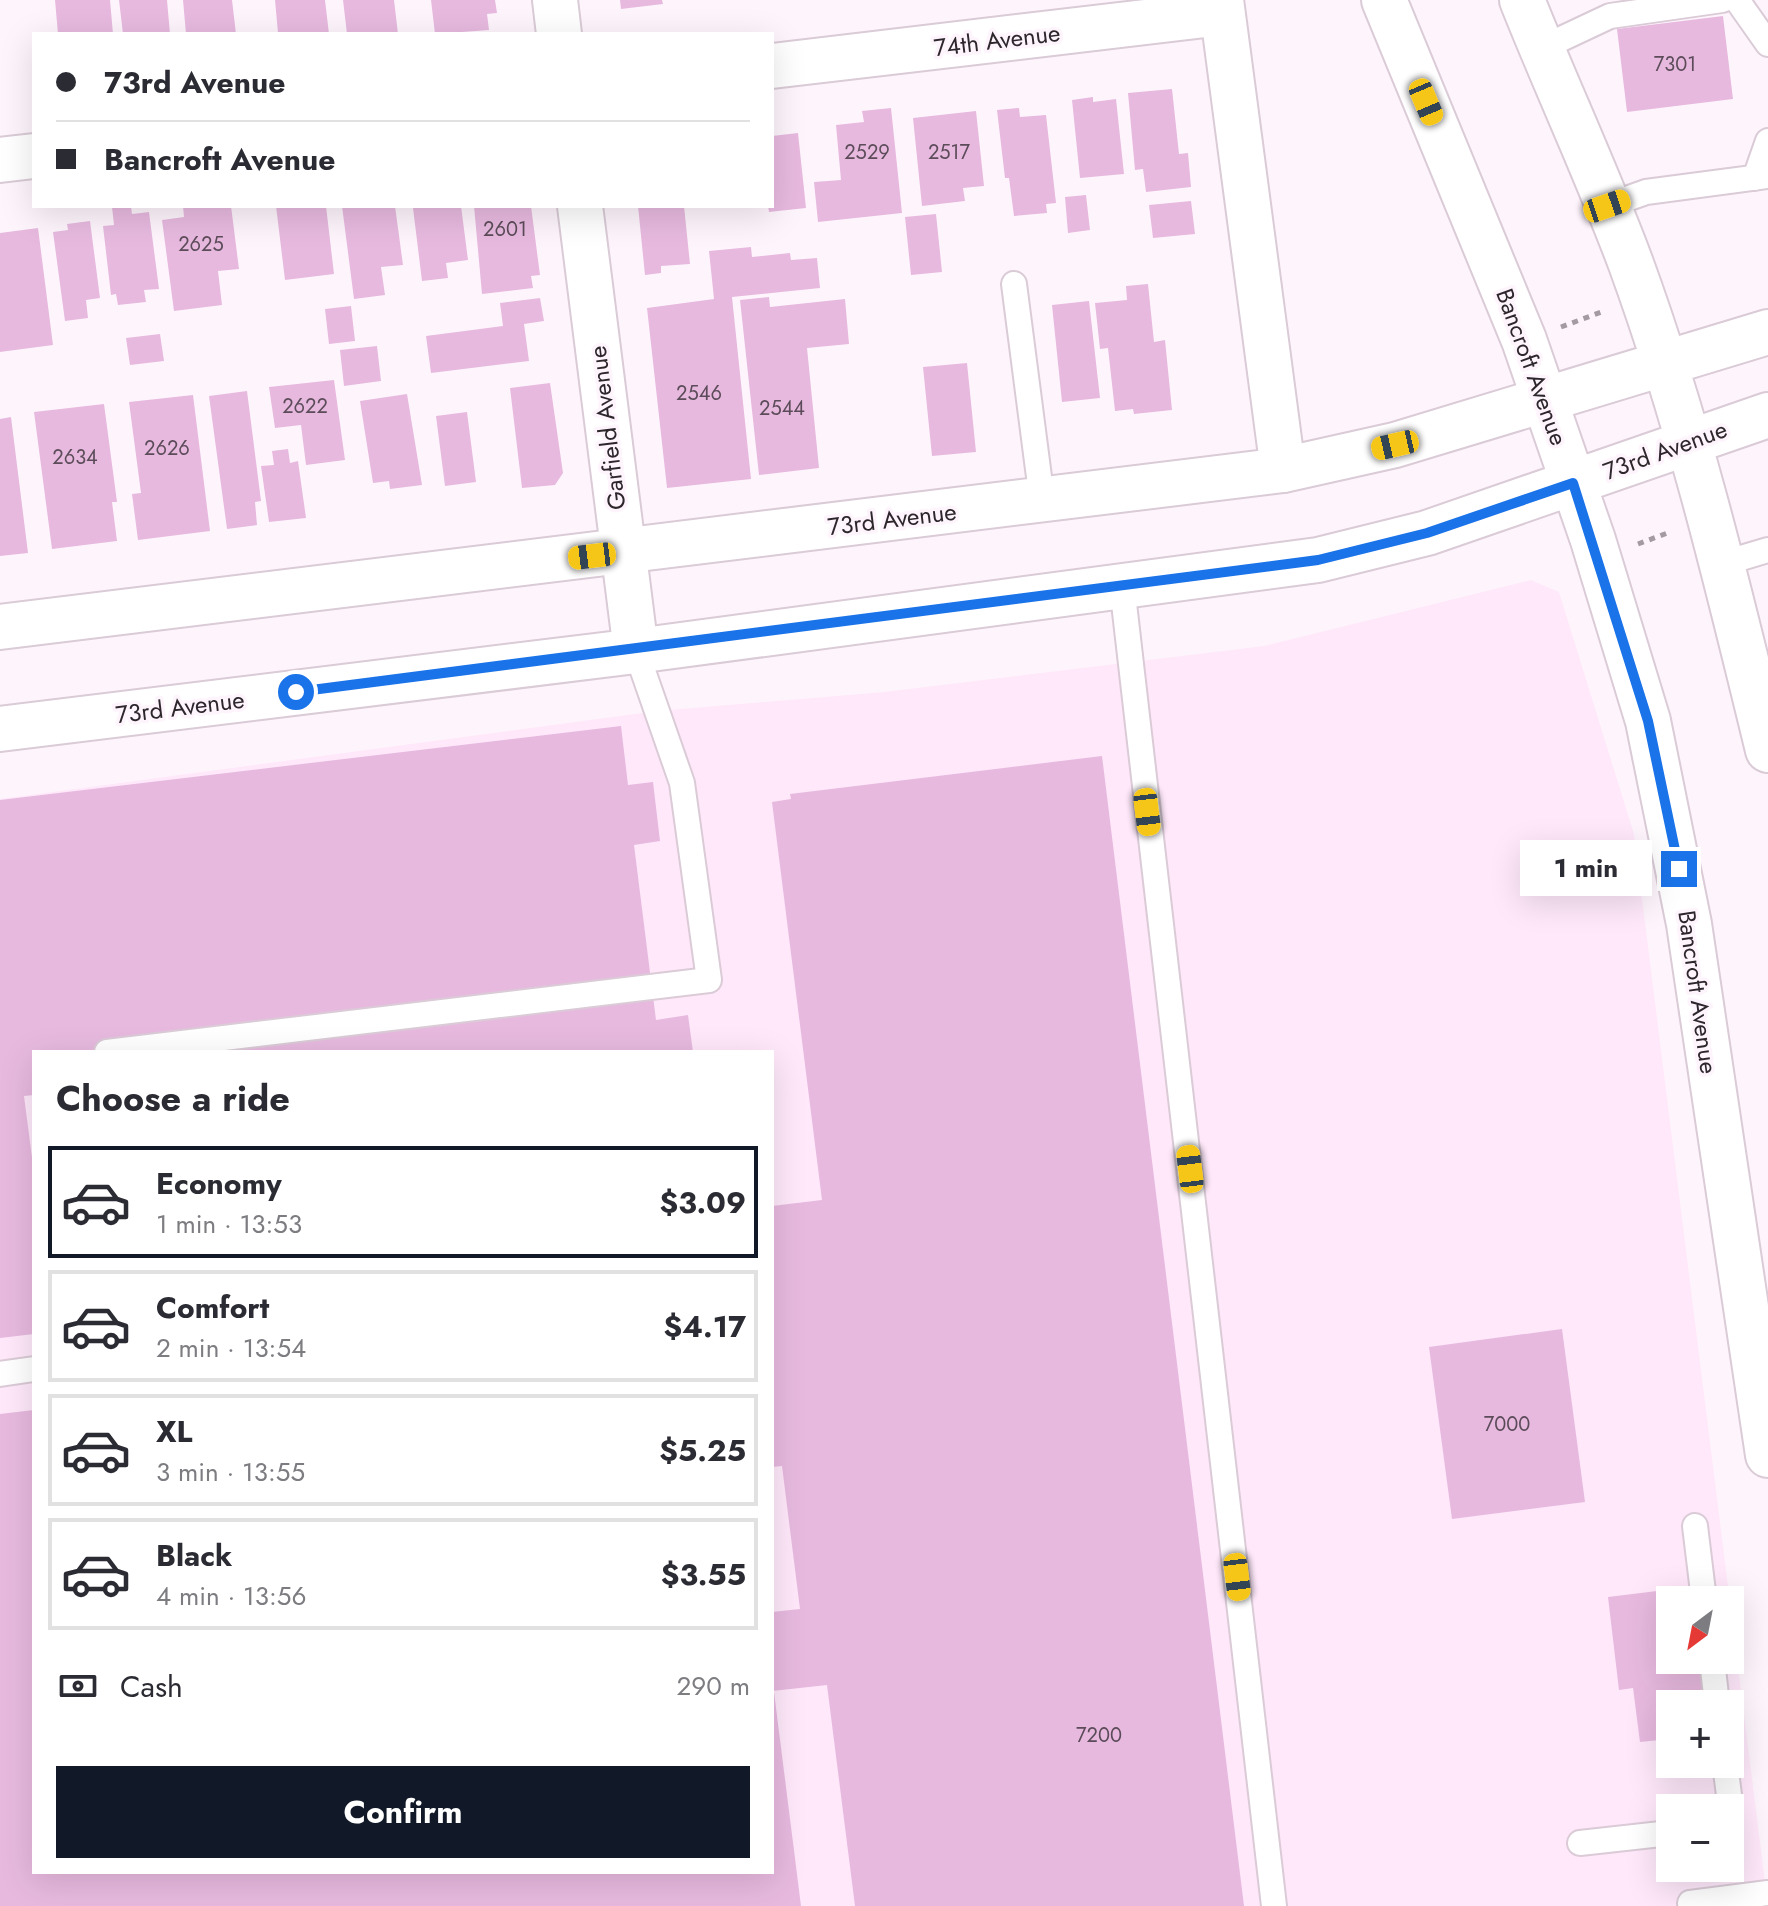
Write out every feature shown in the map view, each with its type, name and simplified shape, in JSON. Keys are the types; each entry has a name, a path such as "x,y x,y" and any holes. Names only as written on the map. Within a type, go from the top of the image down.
{"main road":[{"path":"555,0 559,32"},
{"name":"Bancroft Avenue","path":"1384,0 1545,398 1648,721 1674,841 1768,1455"},
{"path":"1522,0 1607,206 1664,363 1689,441 1721,564 1760,685 1768,750"},
{"path":"1222,6 1283,470"},
{"name":"74th Avenue","path":"774,66 1222,6"},
{"path":"0,160 32,156"},
{"name":"Garfield Avenue","path":"580,208 636,651"},
{"name":"73rd Avenue","path":"0,627 1283,470 1395,445 1768,332"},
{"name":"73rd Avenue","path":"0,729 636,651 1318,560 1427,533 1768,415"}],"lane":[{"path":"1542,48 1610,16 1722,0"},
{"path":"1737,0 1768,44"},
{"path":"1607,206 1646,192 1762,177 1768,141"},
{"path":"1014,284 1042,500"},
{"path":"1721,564 1768,550"},
{"path":"1122,586 1274,1906"},
{"path":"124,1050 709,980 682,783 636,651"},
{"path":"0,1374 32,1369"},
{"path":"1695,1526 1702,1586"},
{"path":"1580,1843 1656,1835"},
{"path":"1690,1903 1768,1893"}],"path":[{"path":"1557,329 1610,308"},
{"path":"1636,544 1680,529"}],"shaded area":[{"path":"1531,580 1559,592 1634,834 1728,1586 1656,1586 1656,1674 1739,1674 1741,1690 1656,1690 1656,1778 1744,1778 1744,1714 1768,1906 0,1906 0,799 657,711 884,692 1264,646"}],"building":[{"path":"55,0 110,0 113,32 58,32"},
{"path":"119,0 167,0 170,32 123,32"},
{"path":"183,0 232,0 236,32 186,32"},
{"path":"275,0 325,0 329,32 278,32"},
{"path":"343,0 394,0 398,32 347,32"},
{"path":"431,0 495,0 497,13 487,14 489,30 435,32"},
{"path":"620,0 662,0 663,4 621,9"},
{"path":"1723,16 1733,99 1627,112 1617,29"},
{"path":"1172,89 1179,154 1188,153 1191,187 1146,192 1143,169 1135,170 1128,93"},
{"path":"1093,97 1093,102 1116,99 1124,174 1080,178 1072,100"},
{"path":"891,108 902,213 818,222 814,182 841,180 836,125 864,122 862,111"},
{"path":"1019,108 1020,117 1046,115 1056,203 1046,204 1047,213 1014,216 1009,178 1005,178 997,110"},
{"path":"976,111 984,186 963,188 965,201 922,206 913,118"},
{"path":"798,133 806,208 769,212 768,208 774,208 774,136"},
{"path":"1086,195 1090,230 1068,233 1065,197"},
{"path":"1191,201 1195,234 1153,238 1149,205"},
{"path":"112,208 131,208 132,214 149,212 159,289 144,290 146,302 118,305 116,294 111,295 103,226 114,225"},
{"path":"183,208 231,208 239,269 218,271 222,305 174,311 162,220 184,217"},
{"path":"276,208 326,208 334,274 285,280"},
{"path":"342,208 395,208 403,265 381,267 385,295 354,299"},
{"path":"413,208 461,208 468,260 446,263 448,278 422,281"},
{"path":"474,208 531,208 540,275 531,276 533,288 482,294"},
{"path":"638,208 684,208 690,264 661,266 661,273 645,275"},
{"path":"936,214 942,272 911,275 905,217"},
{"path":"90,221 100,298 86,300 88,318 65,321 53,232 68,230 67,224"},
{"path":"38,228 53,345 0,352 0,233"},
{"path":"751,247 752,257 790,253 791,260 817,258 820,288 732,297 751,479 667,488 647,308 714,299 709,251"},
{"path":"1148,284 1154,342 1165,340 1172,410 1134,414 1133,409 1115,411 1108,348 1100,349 1095,303 1127,300 1126,286"},
{"path":"769,297 770,307 845,299 849,344 807,348 819,468 759,475 740,300"},
{"path":"540,298 544,321 524,324 529,361 431,373 426,336 503,326 500,303"},
{"path":"1089,301 1100,398 1062,402 1052,305"},
{"path":"351,306 355,341 329,344 325,309"},
{"path":"160,334 164,361 130,365 126,338"},
{"path":"377,346 381,381 344,386 340,350"},
{"path":"967,363 976,452 932,456 923,367"},
{"path":"334,380 345,460 306,465 301,425 275,428 269,387"},
{"path":"550,383 563,473 555,485 522,488 510,388"},
{"path":"247,391 261,501 255,502 257,525 227,529 209,396"},
{"path":"407,394 422,485 390,489 389,481 373,483 360,401"},
{"path":"193,395 210,531 138,540 132,494 141,493 129,402"},
{"path":"104,404 117,502 112,502 117,541 52,549 34,412"},
{"path":"467,412 476,482 445,486 436,416"},
{"path":"11,417 28,553 0,556 0,419"},
{"path":"288,449 290,463 298,461 306,518 269,522 261,466 274,465 272,451"},
{"path":"621,726 628,785 653,782 660,841 634,845 656,1020 688,1015 693,1050 32,1050 32,1095 24,1096 32,1158 32,1334 0,1338 0,800"},
{"path":"1102,756 1244,1906 855,1906 827,1685 774,1691 774,1612 800,1609 782,1466 774,1467 774,1206 822,1200 772,802 791,799 790,794"},
{"path":"1562,1329 1585,1502 1452,1519 1429,1347"},
{"path":"32,1410 32,1874 774,1874 774,1692 801,1906 0,1906 0,1414"},
{"path":"1656,1591 1656,1674 1709,1674 1710,1690 1656,1690 1656,1740 1640,1742 1633,1688 1619,1690 1608,1597"}],"route":[{"path":"296,692 636,651 1318,560 1427,533 1573,483 1648,721 1679,869"}]}
